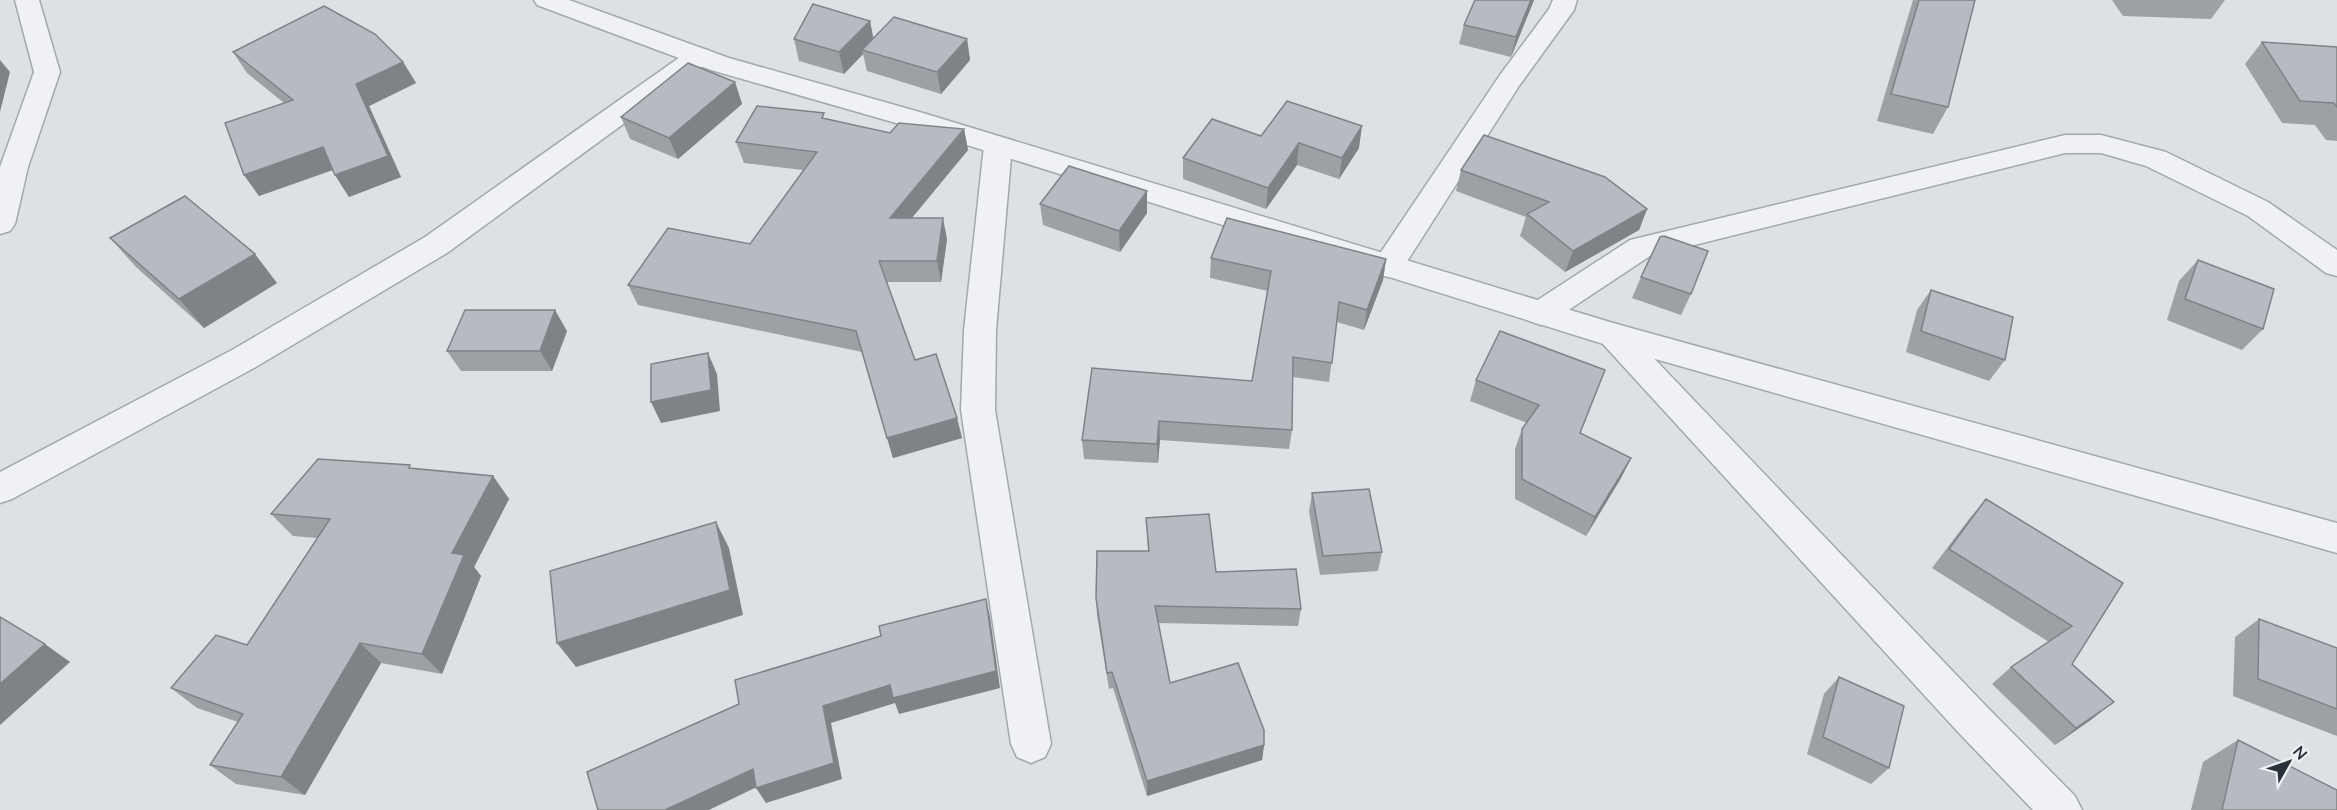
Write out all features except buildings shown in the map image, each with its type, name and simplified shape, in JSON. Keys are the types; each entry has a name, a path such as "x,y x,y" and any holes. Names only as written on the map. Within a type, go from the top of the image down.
{"street":[{"path":"0,224 14,167 47,72 27,0"},
{"path":"547,0 699,56 1613,335 2337,538"},
{"path":"1388,266 1509,81 1561,10 1565,0"},
{"path":"0,489 243,359 436,245 699,56"},
{"path":"1541,313 1641,248 2065,144 2102,144 2156,159 2258,208 2337,265"},
{"path":"998,146 980,330 978,410 1031,744"},
{"path":"1613,335 1972,719 2061,810"}]}
